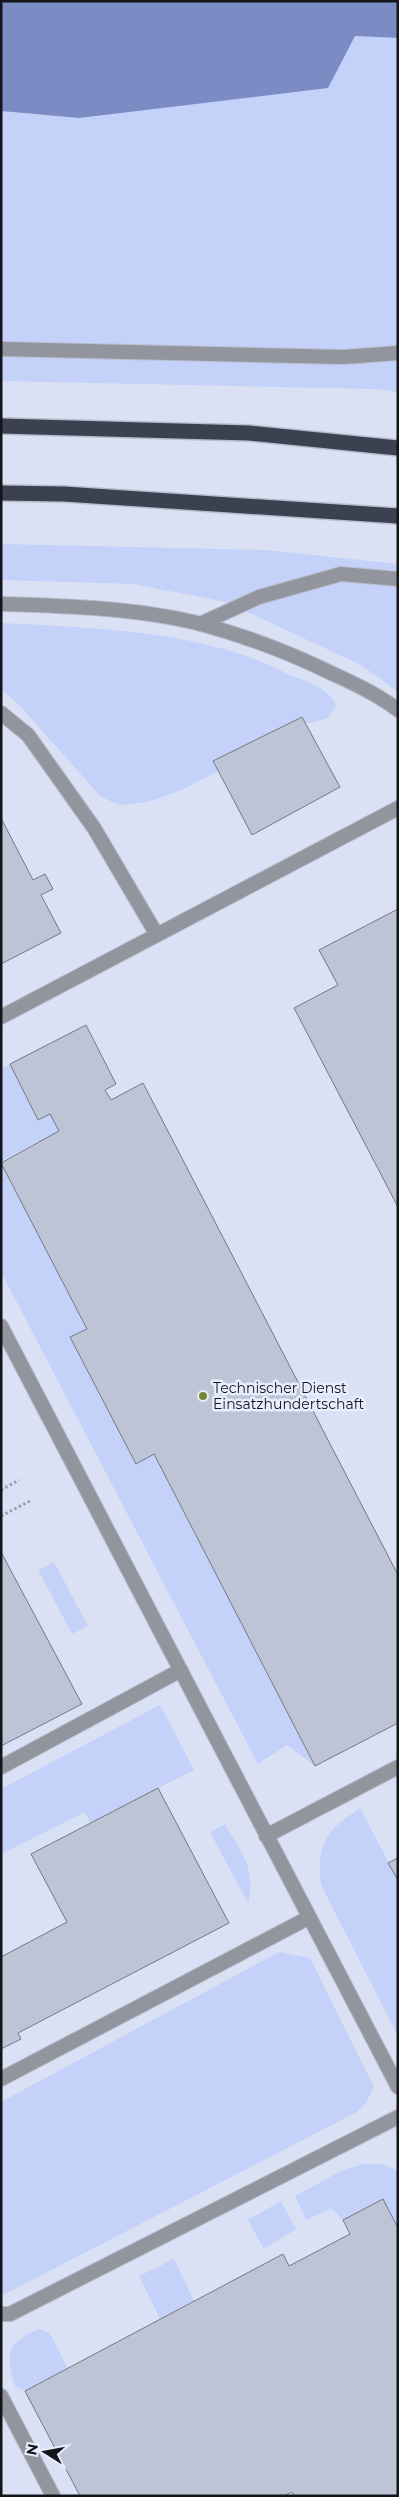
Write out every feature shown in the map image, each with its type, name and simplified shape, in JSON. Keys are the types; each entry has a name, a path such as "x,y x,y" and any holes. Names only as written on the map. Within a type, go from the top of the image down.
{"highway":[{"path":"1,426 249,433 398,448"},
{"path":"1,493 64,494 398,516"}],"street":[{"path":"1,349 343,357 398,354"},
{"path":"200,624 260,598 342,574 398,579"},
{"path":"1,604 62,606 141,614 200,624 260,642 312,664 380,696 398,710"},
{"path":"1,713 28,734 94,828 157,935"},
{"path":"1,1017 398,808"},
{"path":"1,1326 308,1918 398,2087"},
{"path":"1,1767 181,1670"},
{"path":"266,1836 398,1767"},
{"path":"1,2079 308,1918"},
{"path":"1,2314 10,2314 398,2116"},
{"path":"1,2396 53,2496"}],"path":[{"path":"1,1490 19,1480"},
{"path":"1,1516 30,1501"}],"shaded area":[{"path":"1,1 398,1 398,38 355,36 328,88 79,118 1,111"},
{"path":"355,35 398,38 398,392 375,389 1,381 1,111 79,118"},
{"path":"1,544 267,550 398,564 398,692 361,665 226,602 133,584 1,580"},
{"path":"1,623 126,631 158,635 220,648 254,659 310,683 328,694 336,705 328,718 305,724 213,761 218,771 182,790 148,802 120,805 101,797 21,707 1,689"},
{"path":"10,1064 38,1120 50,1114 59,1131 1,1161 1,1069"},
{"path":"1,1163 87,1329 71,1338 136,1463 154,1454 315,1766 287,1745 258,1764 1,1272"},
{"path":"54,1562 88,1626 72,1634 38,1570"},
{"path":"160,1705 194,1770 90,1823 85,1812 1,1854 1,1789"},
{"path":"360,1808 398,1880 398,2036 321,1885 320,1858 326,1839 339,1824"},
{"path":"225,1824 242,1853 249,1870 250,1890 248,1903 210,1832"},
{"path":"279,1952 310,1958 374,2087 366,2103 357,2112 1,2296 1,2102"},
{"path":"363,2164 383,2164 398,2171 398,2228 383,2199 343,2220 331,2208 306,2220 295,2196 343,2170"},
{"path":"281,2201 296,2229 264,2249 248,2220"},
{"path":"174,2259 194,2301 160,2319 139,2276"},
{"path":"39,2329 50,2333 68,2369 25,2391 15,2386 10,2366 11,2351 20,2339"}],"building":[{"path":"302,717 340,787 252,835 213,761"},
{"path":"1,818 33,880 45,874 53,889 41,895 61,933 1,964"},
{"path":"398,909 398,1207 294,1008 338,985 319,950"},
{"name":"Technischer Dienst Einsatzhundertschaft","path":"86,1025 116,1084 105,1090 111,1100 143,1083 398,1575 398,1723 315,1766 154,1454 136,1464 70,1337 87,1329 1,1163 59,1131 50,1114 38,1120 10,1064"},
{"path":"1,1552 82,1704 1,1746"},
{"path":"158,1788 229,1923 18,2033 21,2039 1,2049 1,1957 67,1922 31,1854"},
{"path":"398,1858 398,1880 388,1863"},
{"path":"383,2199 398,2228 398,2496 294,2496 292,2492 284,2496 80,2496 25,2391 283,2254 289,2266 350,2234 343,2220"}],"place":[{"name":"Technischer Dienst Einsatzhundertschaft","path":"203,1396"}]}
